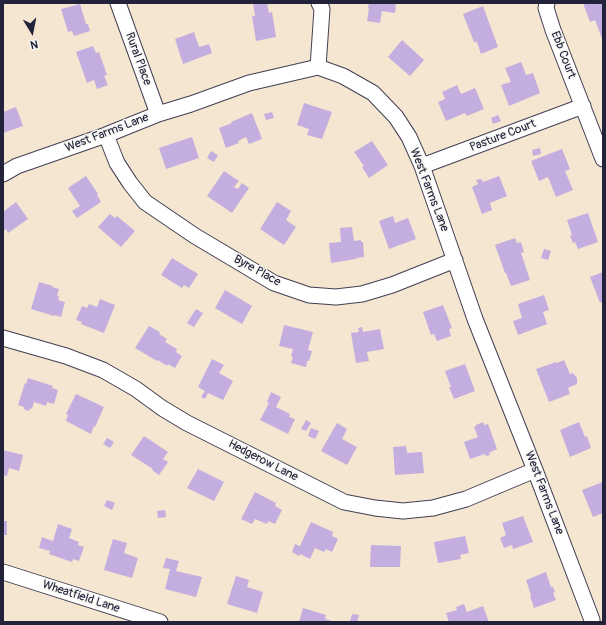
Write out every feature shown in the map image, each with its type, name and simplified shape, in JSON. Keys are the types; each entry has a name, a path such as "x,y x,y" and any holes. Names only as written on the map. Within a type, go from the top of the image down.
{"street":[{"name":"Rural Place","path":"118,3 158,114"},
{"path":"318,67 322,9 319,3"},
{"name":"Ebb Court","path":"547,3 546,8 553,30 603,159"},
{"name":"West Farms Lane","path":"3,174 17,166 106,135 158,114 249,83 318,67 343,76 373,93 396,117 409,137 422,166 475,319 594,620"},
{"name":"Pasture Court","path":"422,166 583,106"},
{"name":"Byre Place","path":"106,135 117,163 145,202 195,236 274,283 309,295 336,297 362,294 392,285 455,260"},
{"name":"Hedgerow Lane","path":"3,338 66,356 103,370 136,388 162,408 187,423 344,502 375,508 403,511 433,508 466,499 535,470"},
{"name":"Wheatfield Lane","path":"3,572 160,622"}],"building":[{"path":"253,3 267,3 269,13 272,12 276,37 256,41 252,16 255,16"},
{"path":"369,3 396,3 395,13 382,11 380,23 367,21"},
{"path":"583,3 603,3 603,41 595,20 590,22"},
{"path":"80,4 86,24 88,24 90,31 74,36 72,31 68,32 61,9"},
{"path":"483,6 498,47 481,54 477,42 474,42 463,14"},
{"path":"194,32 199,47 209,44 212,53 183,64 175,39"},
{"path":"402,40 424,60 410,76 388,57"},
{"path":"93,46 96,53 99,52 107,75 104,76 108,85 97,89 94,80 87,83 76,52"},
{"path":"521,62 526,75 533,73 540,93 509,106 501,85 511,82 505,68"},
{"path":"457,85 461,94 475,88 484,109 467,116 465,113 446,121 438,102 445,99 442,92"},
{"path":"304,103 332,112 322,139 307,135 309,129 297,125"},
{"path":"16,107 23,126 3,133 3,112"},
{"path":"272,112 274,118 266,120 264,114"},
{"path":"252,113 262,139 249,144 246,137 238,141 239,143 226,148 219,128"},
{"path":"498,115 501,121 493,124 491,118"},
{"path":"192,137 199,158 166,169 159,148"},
{"path":"372,141 388,165 369,178 362,167 364,166 354,152"},
{"path":"540,148 541,154 533,156 532,150"},
{"path":"562,149 570,169 565,171 573,190 556,197 548,177 539,181 531,161"},
{"path":"211,151 218,155 214,162 207,158"},
{"path":"224,171 239,181 234,187 238,189 242,183 249,188 232,213 207,196"},
{"path":"86,176 98,194 97,195 101,202 77,218 72,211 80,206 68,188"},
{"path":"499,176 507,196 490,203 492,210 482,214 472,187 478,184 476,180 481,179 483,182"},
{"path":"16,202 28,219 8,233 6,229 3,231 3,212"},
{"path":"277,202 291,211 286,220 296,227 284,245 260,229"},
{"path":"588,213 598,242 578,249 570,236 572,235 567,220"},
{"path":"110,214 115,218 117,216 135,231 121,247 98,227"},
{"path":"393,216 395,223 408,218 416,239 389,249 379,221"},
{"path":"352,227 354,241 361,240 361,242 363,242 364,257 331,263 329,243 341,242 340,228"},
{"path":"515,238 517,243 521,242 524,252 521,253 530,280 511,286 495,245"},
{"path":"544,249 551,251 548,260 541,258"},
{"path":"172,258 198,274 189,288 184,285 182,288 161,275"},
{"path":"603,272 603,301 600,303 590,277"},
{"path":"39,282 59,289 57,296 59,296 58,300 65,302 61,317 31,309"},
{"path":"225,290 252,306 242,324 215,308"},
{"path":"544,295 549,310 543,312 547,324 518,335 513,321 522,318 518,304"},
{"path":"100,299 115,305 104,333 81,324 82,322 76,320 82,306 87,308 89,304 97,307"},
{"path":"443,305 452,328 449,329 451,336 437,341 434,334 431,335 423,312"},
{"path":"196,309 203,313 194,327 187,323"},
{"path":"284,325 313,332 308,350 312,351 306,367 291,363 293,349 279,346"},
{"path":"149,326 160,332 159,334 167,339 165,342 177,349 176,352 182,356 175,368 168,364 167,366 158,360 157,361 135,348"},
{"path":"362,327 363,332 380,329 384,349 367,352 369,361 356,363 351,333 359,332 358,328"},
{"path":"212,359 224,365 219,373 233,381 223,400 208,393 205,399 201,397 205,391 198,387"},
{"path":"564,360 570,374 573,373 577,378 577,384 568,388 570,394 549,402 536,369"},
{"path":"465,364 475,391 454,399 445,371"},
{"path":"28,378 53,386 52,388 58,390 54,404 47,402 46,406 34,402 32,409 30,408 29,411 18,405"},
{"path":"271,392 281,397 276,407 290,414 289,417 295,419 288,434 260,420 269,403 267,402"},
{"path":"76,394 104,407 91,434 66,421 68,415 66,414"},
{"path":"306,420 311,423 306,431 301,429"},
{"path":"483,422 484,425 488,424 497,449 489,453 490,455 486,456 485,454 470,459 464,442 478,437 474,427"},
{"path":"579,422 585,437 587,436 591,448 570,457 560,430"},
{"path":"337,423 347,429 342,439 357,447 347,465 321,451"},
{"path":"311,428 319,431 315,439 308,436"},
{"path":"144,436 168,452 163,459 168,462 159,475 152,470 153,469 131,455"},
{"path":"107,438 114,442 110,448 103,444"},
{"path":"406,446 407,453 422,452 424,473 395,475 393,447"},
{"path":"3,450 23,455 19,471 9,468 7,476 3,475"},
{"path":"198,469 224,482 214,501 187,488"},
{"path":"603,482 603,513 593,517 582,490"},
{"path":"255,492 276,503 275,506 282,510 275,524 268,521 267,524 255,519 252,524 241,519"},
{"path":"107,500 115,503 112,510 104,506"},
{"path":"165,510 166,517 158,518 157,511"},
{"path":"523,516 533,542 513,549 512,545 504,548 500,538 506,535 502,523"},
{"path":"3,521 7,521 7,535 3,535"},
{"path":"311,522 333,532 332,536 338,539 332,552 326,549 324,552 315,548 310,559 292,552 295,544 300,546"},
{"path":"58,524 72,529 69,538 79,542 78,545 84,547 79,561 73,559 72,562 49,554 50,551 39,548 42,537 53,541"},
{"path":"465,536 469,553 460,555 461,559 438,563 434,542"},
{"path":"113,539 127,543 124,553 138,558 132,578 104,570"},
{"path":"371,545 401,546 400,567 370,567"},
{"path":"166,558 179,561 176,571 202,577 196,597 165,589 170,569 163,568"},
{"path":"546,572 551,587 553,587 555,592 553,593 556,600 534,608 526,580"},
{"path":"236,576 249,580 247,587 263,592 257,613 227,604"},
{"path":"464,604 467,612 483,606 489,622 449,622 446,613 457,610 456,607"},
{"path":"303,608 326,615 325,619 332,621 299,622"},
{"path":"352,614 359,615 357,622 350,622"}]}
